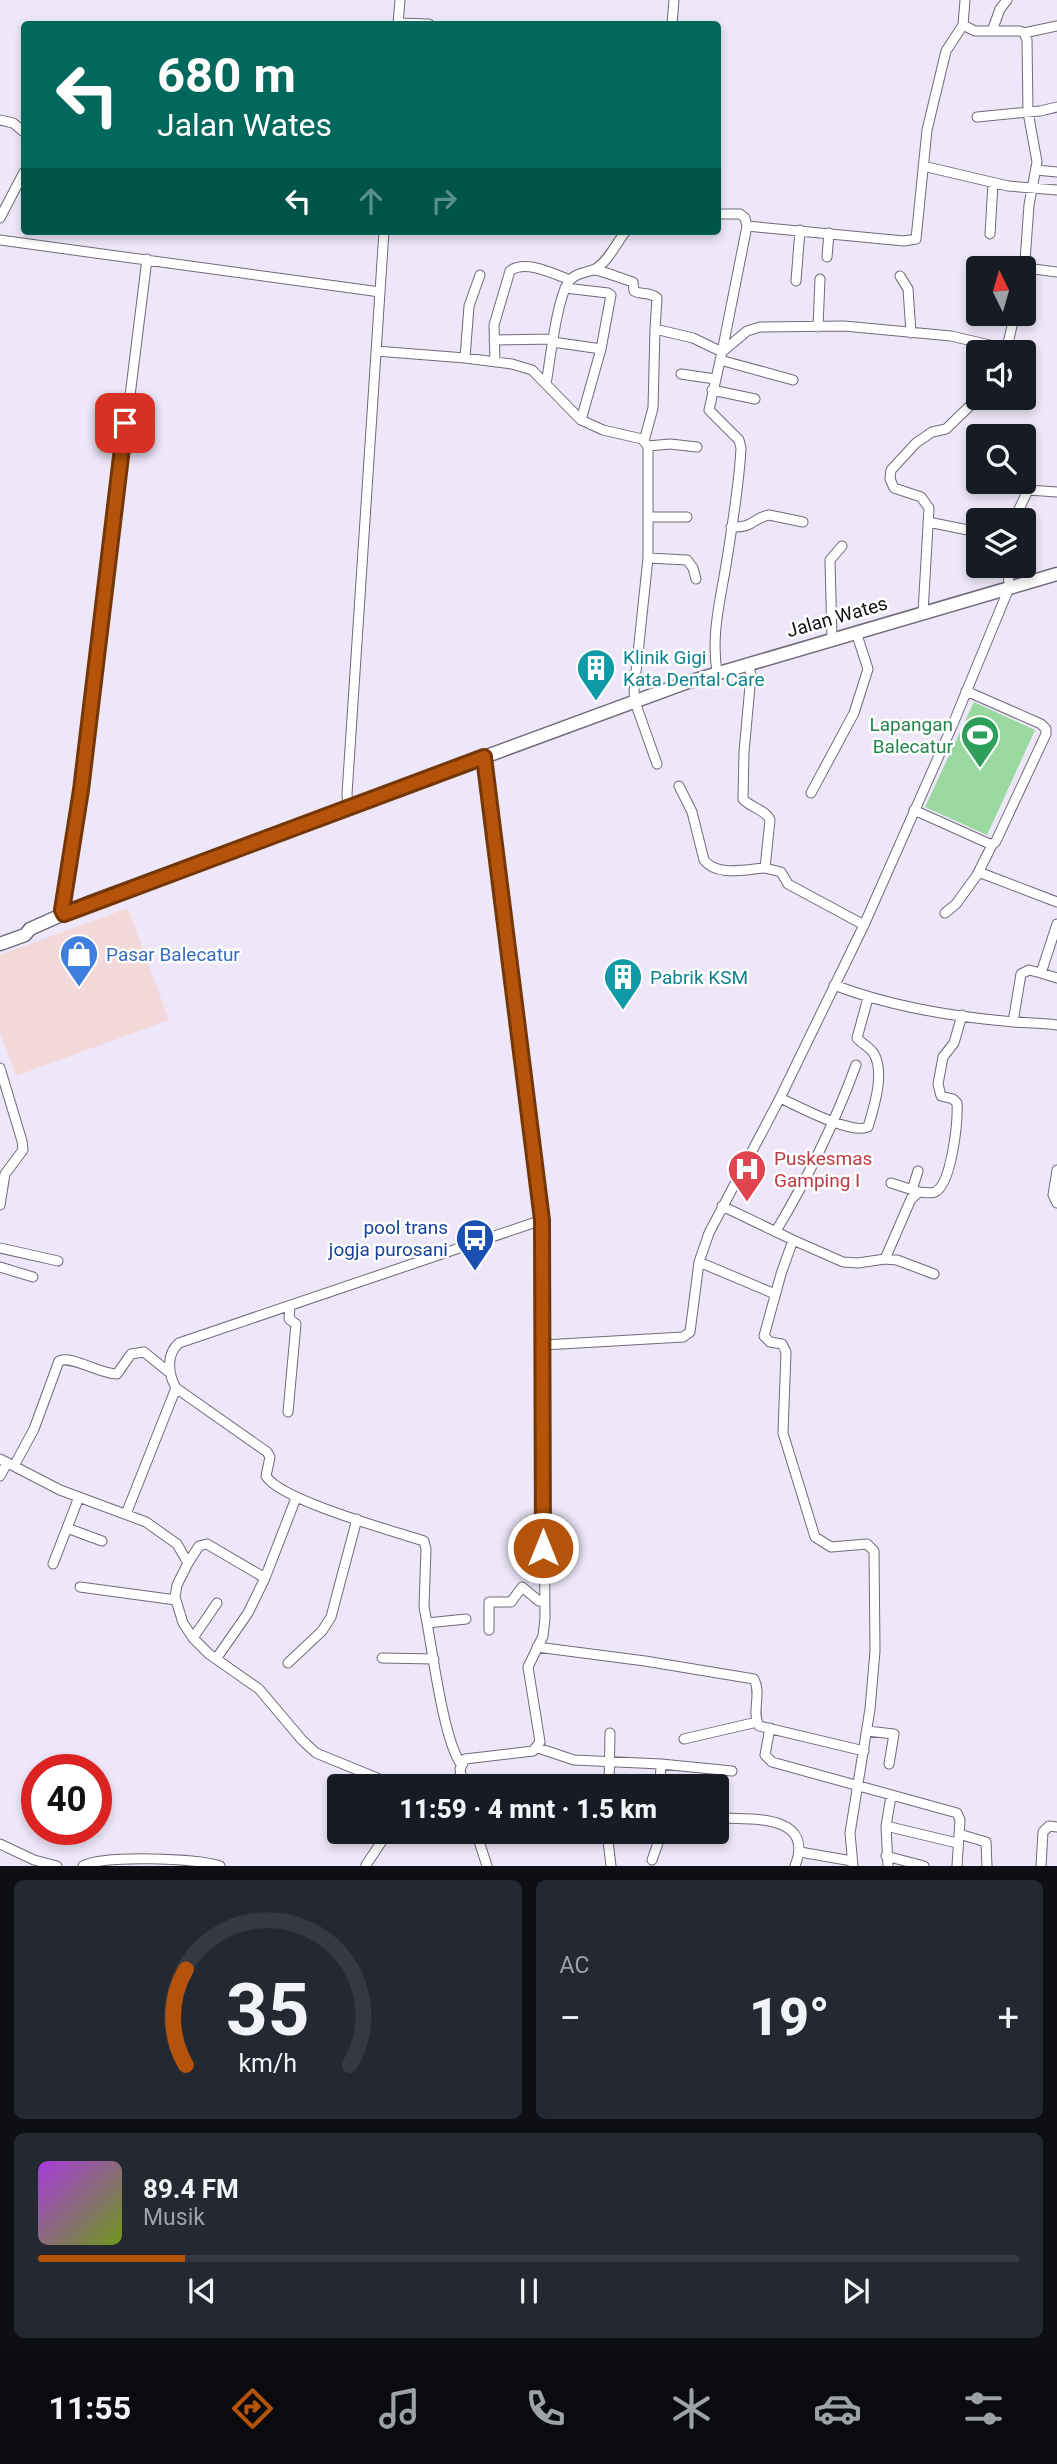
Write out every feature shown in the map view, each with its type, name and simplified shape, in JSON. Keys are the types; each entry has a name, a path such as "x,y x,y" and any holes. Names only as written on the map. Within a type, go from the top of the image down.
{"highway":[{"name":"Jalan Wates","path":"30,929 275,833 717,672 1057,574"},
{"path":"0,936 22,928 30,929"},
{"path":"0,944 24,936 30,929"}],"street":[{"path":"398,21 400,0"},
{"path":"672,21 674,0"},
{"path":"747,226 913,241 917,237 927,130 946,51 963,25 965,0"},
{"path":"992,31 1000,9 1007,0"},
{"path":"963,25 975,31 1024,33 1057,26"},
{"path":"1024,33 1027,40 1028,112 1037,170 1032,189 1025,256"},
{"path":"977,117 1057,107"},
{"path":"0,120 13,123 21,130"},
{"path":"923,166 993,183 1057,190"},
{"path":"1037,170 1057,172"},
{"path":"0,218 3,206 21,177"},
{"path":"990,234 993,183"},
{"path":"717,672 717,608 732,527 741,448 739,440 709,410 747,226 745,218 740,214 721,214"},
{"path":"796,281 800,230"},
{"path":"827,257 829,233"},
{"path":"348,807 384,235"},
{"path":"595,270 623,235"},
{"path":"0,240 380,292"},
{"path":"64,914 62,906 81,790 146,259"},
{"path":"495,362 497,310 513,269 524,267 546,271 567,284 608,293 611,295 601,349 582,420"},
{"path":"546,384 553,340 567,284 579,273 595,270 616,274 621,279 633,282 634,291 637,293 654,296 658,301 653,408 646,443 648,558 635,682 635,702 657,764"},
{"path":"1036,271 1057,272"},
{"path":"465,358 469,306 480,275"},
{"path":"900,276 908,289 911,333"},
{"path":"818,327 820,279"},
{"path":"721,356 753,328 818,327 951,335 970,340"},
{"path":"655,330 693,338 721,356 793,380"},
{"path":"494,340 553,340 601,349"},
{"path":"376,351 465,358 532,370 582,420 603,430 639,438 646,443 697,447"},
{"path":"681,374 715,379"},
{"path":"712,390 755,399"},
{"path":"923,613 929,508 921,497 894,488 890,480 891,470 923,436 946,429 966,410"},
{"path":"1020,508 1028,490 1057,492"},
{"path":"732,527 747,527 769,515 803,522"},
{"path":"648,517 687,517"},
{"path":"928,522 966,530"},
{"path":"832,639 830,560 842,546"},
{"path":"648,558 687,560 694,568 696,579"},
{"path":"544,1345 687,1336 692,1324 699,1262 709,1233 780,1098 864,925 1009,589 1009,578"},
{"path":"811,793 854,713 868,669 856,632"},
{"path":"748,663 751,675 743,799 755,809 765,812 770,820 765,868"},
{"path":"945,913 956,904 977,875 996,841 1046,734 1046,729 1041,724 966,691"},
{"path":"484,757 542,1220 545,1628 528,1667 529,1688 540,1736 538,1748"},
{"path":"679,786 692,812 704,860 709,866 721,871 765,868 781,872 788,884 864,925"},
{"path":"914,810 992,845"},
{"path":"977,875 986,874 1057,902"},
{"path":"1041,973 1057,924"},
{"path":"1013,1022 1021,974 1028,970 1057,978"},
{"path":"834,985 868,998 908,1007 1013,1022 1057,1025"},
{"path":"780,1098 835,1122 859,1129 868,1127 877,1084 877,1061 870,1049 857,1038 868,998"},
{"path":"891,1182 916,1191 934,1193 939,1190 951,1166 957,1103 941,1096 938,1084 943,1057 954,1043 962,1014"},
{"path":"776,1231 810,1173 835,1122 856,1065"},
{"path":"0,1068 23,1146 5,1174 0,1205"},
{"path":"1057,1170 1053,1195 1057,1203"},
{"path":"885,1259 916,1191 918,1171"},
{"path":"722,1206 843,1262 897,1260 934,1274"},
{"path":"461,1774 461,1764 449,1734 424,1607 425,1543 296,1498 267,1479 270,1457 267,1452 176,1388 171,1379 170,1354 179,1343 542,1220"},
{"path":"793,1240 764,1336 770,1342 782,1344 786,1352 783,1433 815,1537 831,1547 867,1544 874,1551 875,1651 867,1731 850,1833 852,1863 800,1852"},
{"path":"0,1248 58,1261"},
{"path":"699,1262 775,1294"},
{"path":"0,1267 33,1277"},
{"path":"288,1412 296,1324 289,1319 290,1307"},
{"path":"0,1476 7,1462 34,1429 58,1361 65,1358 100,1371 117,1374 131,1354 144,1352 170,1373"},
{"path":"126,1514 176,1388"},
{"path":"7,1462 60,1490 146,1522 177,1544 188,1563"},
{"path":"54,1563 79,1497"},
{"path":"216,1659 248,1613 265,1578 296,1498"},
{"path":"288,1663 322,1631 331,1617 357,1519"},
{"path":"67,1528 102,1541"},
{"path":"265,1578 207,1544 199,1546 177,1585 176,1600 183,1623 193,1638 216,1659 259,1689 316,1753 367,1774"},
{"path":"80,1587 176,1600"},
{"path":"489,1630 490,1601 511,1602 520,1587 540,1601 545,1599"},
{"path":"193,1638 217,1603"},
{"path":"427,1623 466,1619"},
{"path":"537,1647 754,1679 758,1688 759,1726 864,1751"},
{"path":"382,1658 434,1659"},
{"path":"684,1739 757,1721"},
{"path":"770,1728 765,1755 768,1760 957,1813 960,1820 957,1866"},
{"path":"867,1731 895,1735 890,1764"},
{"path":"608,1774 610,1733"},
{"path":"461,1764 465,1759 473,1757 533,1751 538,1748 574,1760 732,1771"},
{"path":"661,1764 661,1774"},
{"path":"891,1796 886,1826 887,1861 924,1866"},
{"path":"729,1818 753,1819 789,1827 799,1837 800,1852 795,1866"},
{"path":"886,1826 986,1842 987,1866"},
{"path":"1041,1866 1043,1832 1049,1826 1057,1827"},
{"path":"0,1844 33,1863 57,1866"},
{"path":"366,1865 380,1844"},
{"path":"481,1844 487,1866"},
{"path":"608,1844 611,1866"},
{"path":"652,1860 658,1844"},
{"path":"83,1866 105,1860 180,1860 220,1866"}],"shaded area":[{"name":"Pasar Balecatur","path":"128,908 169,1020 16,1076 0,1032 0,955"}],"green space":[{"name":"Lapangan Balecatur","path":"974,702 1035,730 987,835 925,807"}],"place":[{"name":"Klinik Gigi Kata Dental Care","path":"596,702"},
{"name":"Lapangan Balecatur","path":"980,769"},
{"name":"Pasar Balecatur","path":"79,988"},
{"name":"Pabrik KSM","path":"623,1011"},
{"name":"Puskesmas Gamping I","path":"747,1203"},
{"name":"pool trans jogja purosani","path":"475,1272"}],"route":[{"path":"125,423 81,790 62,910 64,914 484,757 542,1220 543,1548"}]}
